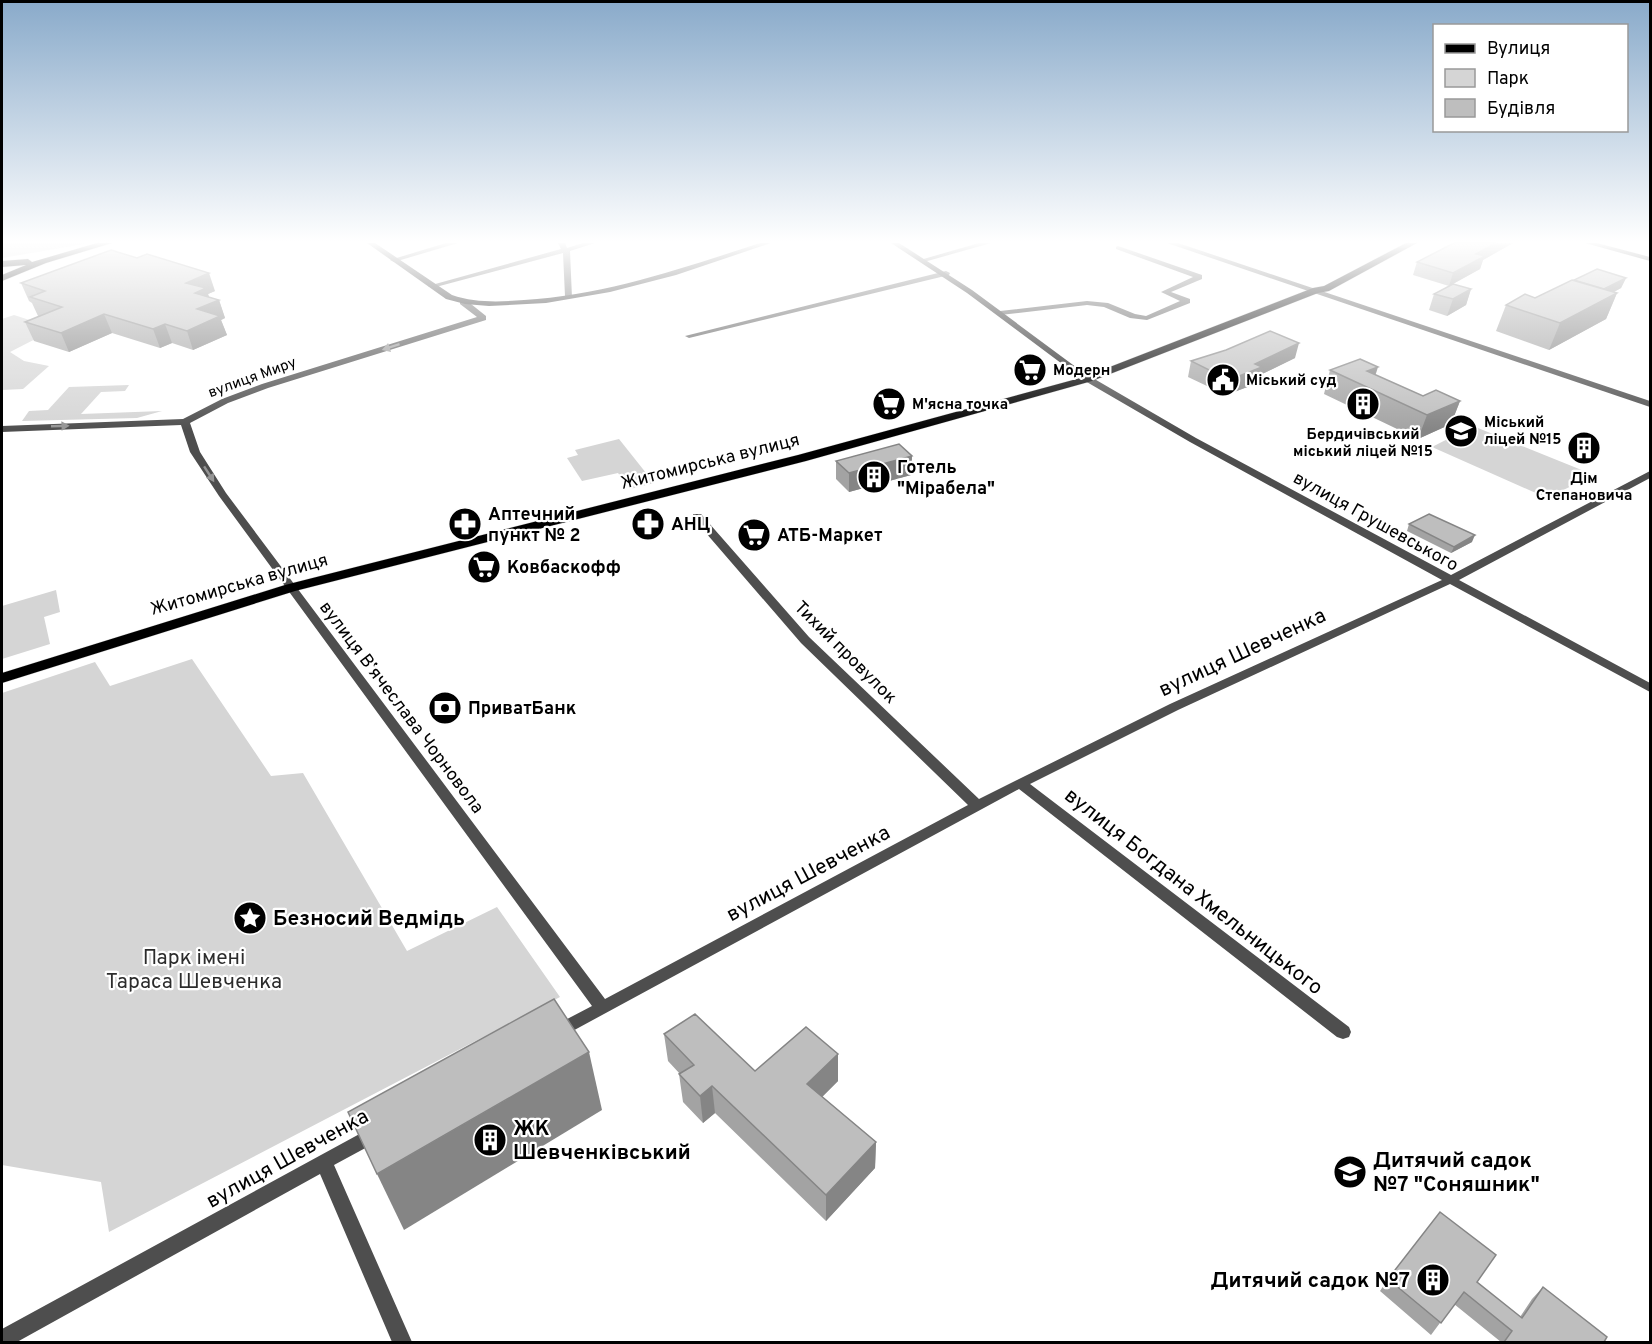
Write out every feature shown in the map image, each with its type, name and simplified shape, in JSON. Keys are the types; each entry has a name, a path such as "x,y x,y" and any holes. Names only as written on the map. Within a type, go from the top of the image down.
{"main road":[{"path":"990,306 1032,340 1088,379"},
{"name":"Житомирська вулиця","path":"2,678 290,588 802,458 1088,379 1185,344 1278,306"}],"street":[{"name":"вулиця Миру","path":"2,429 185,422 225,401 265,386 483,318 468,306"},
{"path":"689,336 813,306"},
{"path":"1000,313 1063,306"},
{"path":"1107,306 1133,316 1147,318 1176,306"},
{"path":"1358,306 1650,404"},
{"name":"вулиця Грушевського","path":"1088,379 1203,445 1650,688"},
{"name":"вулиця Вʼячеслава Чорновола","path":"185,422 195,452 290,588 602,1007"},
{"name":"вулиця Шевченка","path":"540,1041 1020,783 1174,707 1450,580 1650,474"},
{"name":"Тихий провулок","path":"697,516 805,640 978,806"},
{"name":"вулиця Богдана Хмельницького","path":"1020,783 1343,1032"},
{"name":"вулиця Шевченка","path":"2,1340 386,1127"},
{"path":"324,1161 402,1342"}],"green space":[{"path":"14,315 51,327 51,331 10,352 24,361 49,366 23,389 2,390 2,319"},
{"path":"129,385 125,391 101,392 81,414 162,411 137,418 22,421 29,411 48,410 69,387"},
{"path":"1473,426 1594,475 1547,498 1432,447"},
{"path":"619,439 654,483 630,489 618,473 582,481 567,458 578,455 575,450"},
{"path":"56,590 60,612 44,617 50,644 2,659 2,606"},
{"name":"Парк імені Тараса Шевченка","path":"192,659 271,776 303,773 407,951 497,907 560,997 109,1232 101,1182 2,1165 2,693 95,662 110,686"}],"building":[{"path":"58,306 205,306 197,309 220,316 187,331 165,324 153,329 104,314 61,333 25,322 62,307"},
{"path":"1508,306 1593,306 1560,323"},
{"path":"1270,331 1299,343 1255,364 1262,367 1229,380 1191,361 1226,350"},
{"path":"1360,359 1378,367 1367,371 1423,396 1436,390 1460,401 1427,415 1330,370"},
{"path":"899,444 912,456 849,473 836,461"},
{"path":"1429,514 1475,535 1454,547 1409,524"},
{"path":"554,999 589,1052 377,1174 348,1112"},
{"path":"695,1014 755,1071 806,1027 838,1054 807,1084 876,1142 826,1195 712,1086 700,1096 679,1074 694,1065 664,1034"},
{"name":"Дитячий садок №7","path":"1440,1212 1496,1255 1477,1282 1522,1318 1543,1287 1607,1337 1604,1342 1504,1342 1512,1331 1464,1292 1441,1323 1388,1279"}],"place":[{"name":"Модерн","path":"1030,370"},
{"name":"Міський суд","path":"1223,380"},
{"name":"М'ясна точка","path":"889,404"},
{"name":"Бердичівський міський ліцей №15","path":"1363,404"},
{"name":"Міський ліцей №15","path":"1461,431"},
{"name":"Дім Степановича","path":"1584,448"},
{"name":"Готель \"Мірабела\"","path":"874,477"},
{"name":"Аптечний пункт № 2","path":"465,524"},
{"name":"АНЦ","path":"648,524"},
{"name":"АТБ-Маркет","path":"754,535"},
{"name":"Ковбаскофф","path":"484,567"},
{"name":"ПриватБанк","path":"445,708"},
{"name":"Безносий Ведмідь","path":"250,918"},
{"name":"ЖК Шевченківський","path":"490,1140"},
{"name":"Дитячий садок №7 \"Соняшник\"","path":"1350,1172"},
{"name":"Дитячий садок №7","path":"1433,1280"}]}
